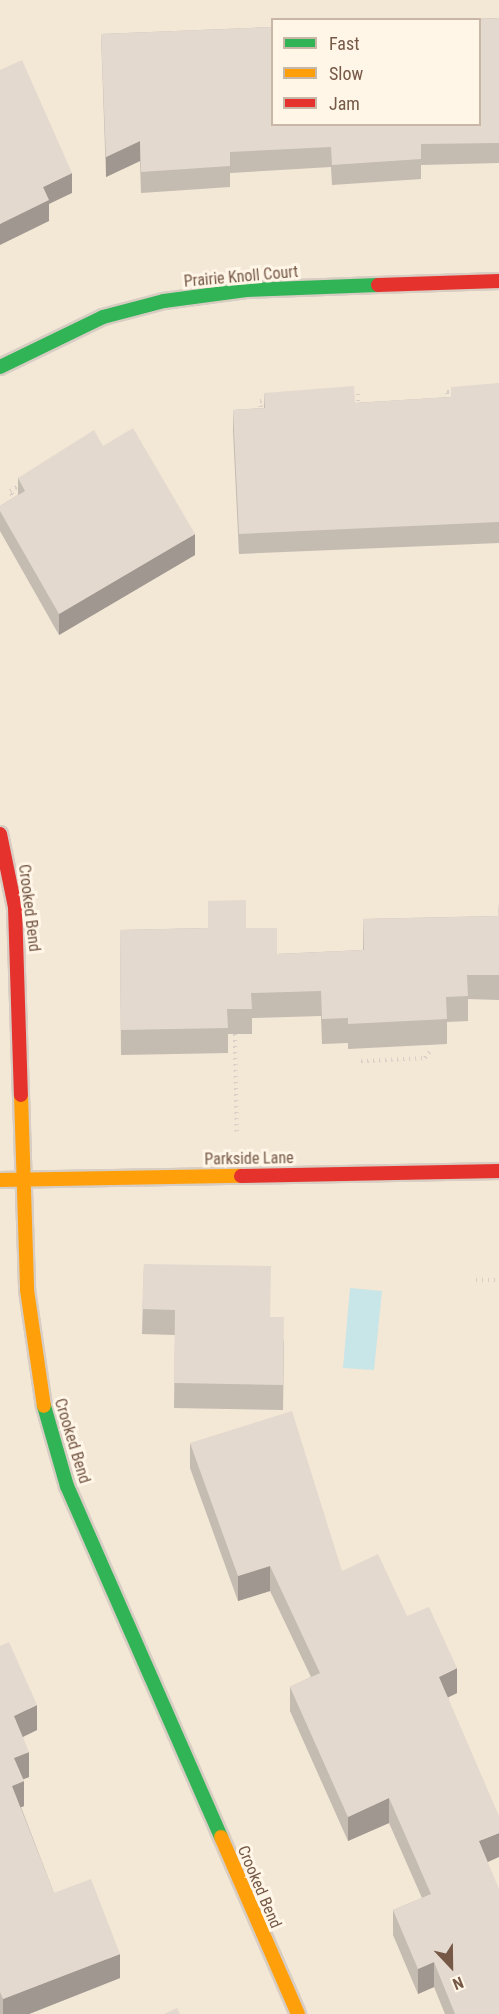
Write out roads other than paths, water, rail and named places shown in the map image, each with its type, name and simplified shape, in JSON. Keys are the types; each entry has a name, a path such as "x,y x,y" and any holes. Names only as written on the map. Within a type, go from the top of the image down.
{"street":[{"name":"Prairie Knoll Court","path":"0,368 103,317 164,301 246,290 499,281"},
{"name":"Crooked Bend","path":"0,834 16,918 30,1329 54,1446 298,2014"},
{"name":"Parkside Lane","path":"0,1180 499,1172"}],"water":[{"path":"350,1288 382,1291 374,1370 343,1368"}]}
